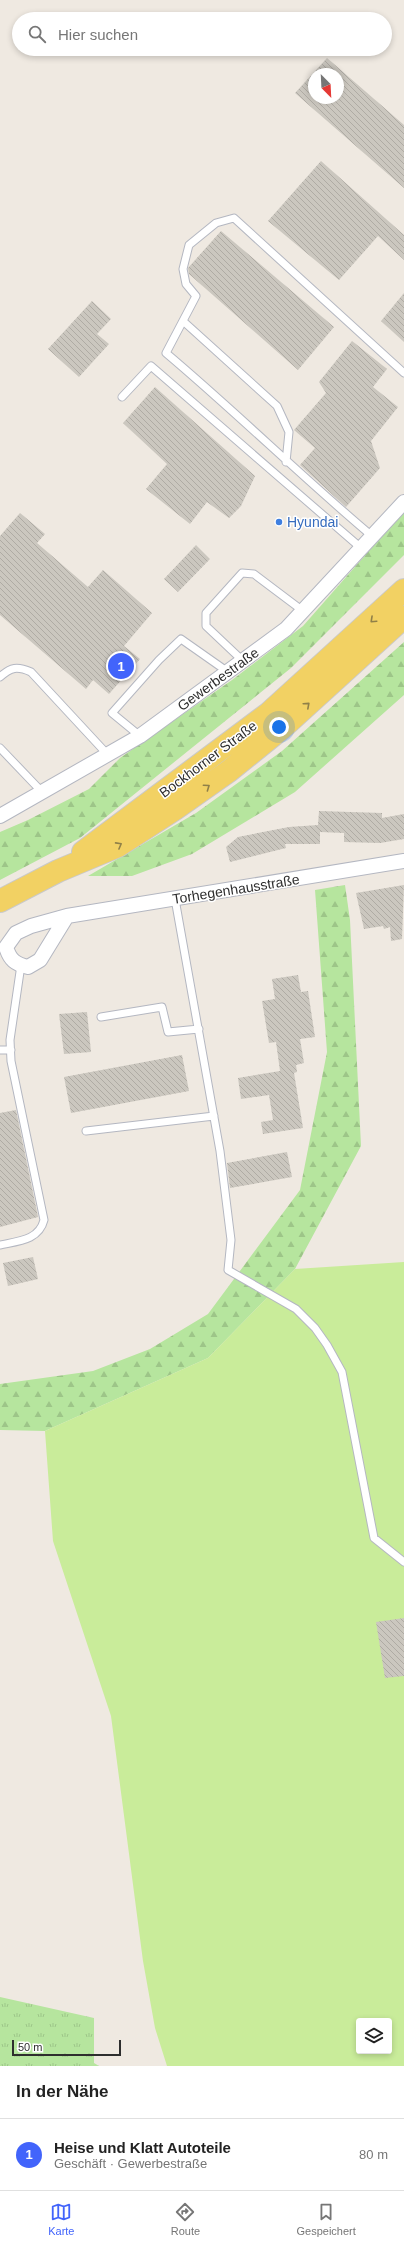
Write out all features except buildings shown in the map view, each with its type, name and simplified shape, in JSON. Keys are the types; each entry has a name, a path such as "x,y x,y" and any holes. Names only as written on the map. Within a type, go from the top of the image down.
{"main road":[{"name":"Bockhorner Straße","path":"58,871 269,713 403,588"},
{"name":"Bockhorner Straße","path":"0,901 58,871 118,846 229,771 281,729 404,617"}],"street":[{"name":"Gewerbestraße","path":"0,816 140,736 286,629 404,502"},
{"name":"Torhegenhausstraße","path":"21,965 10,958 6,947 16,933 31,926 67,916 404,861"},
{"path":"21,965 28,967 40,960 67,916"}],"lane":[{"path":"372,536 286,462 201,382 166,353 196,296 186,284 183,269 189,245 216,223 234,218 404,373"},
{"path":"183,321 277,406 289,432 286,462"},
{"path":"122,397 151,366 361,548"},
{"path":"243,661 206,626 206,613 242,573 254,574 303,611"},
{"path":"140,736 112,713 159,660 181,639 228,672"},
{"path":"0,677 8,669 19,667 31,672 108,755"},
{"path":"0,748 42,793"},
{"path":"175,899 214,1116 231,1240 228,1270 296,1309 315,1328 327,1345 342,1372 374,1538 404,1562"},
{"path":"0,1245 33,1236 42,1229 44,1220 11,1050 21,965"},
{"path":"101,1017 162,1007 168,1032 198,1029"},
{"path":"0,1050 11,1050"},
{"path":"86,1131 214,1116"}],"green space":[{"path":"404,511 404,555 291,668 80,838 0,880 0,832 28,820 89,789 120,758 232,680 303,626"},
{"path":"404,642 404,695 295,792 192,854 132,876 88,876 196,813 282,751"},
{"path":"345,885 350,920 361,1146 295,1269 208,1358 45,1431 0,1430 0,1384 93,1371 150,1349 208,1314 300,1190 327,1052 315,890"},
{"path":"404,1262 404,2066 167,2066 155,2028 143,1961 111,1716 53,1541 45,1431 208,1358 295,1269"},
{"path":"0,1997 94,2018 94,2063 99,2066 0,2066"}],"place":[{"name":"Hyundai","path":"279,522"},
{"name":"Heise und Klatt Autoteile","path":"121,666"}]}
